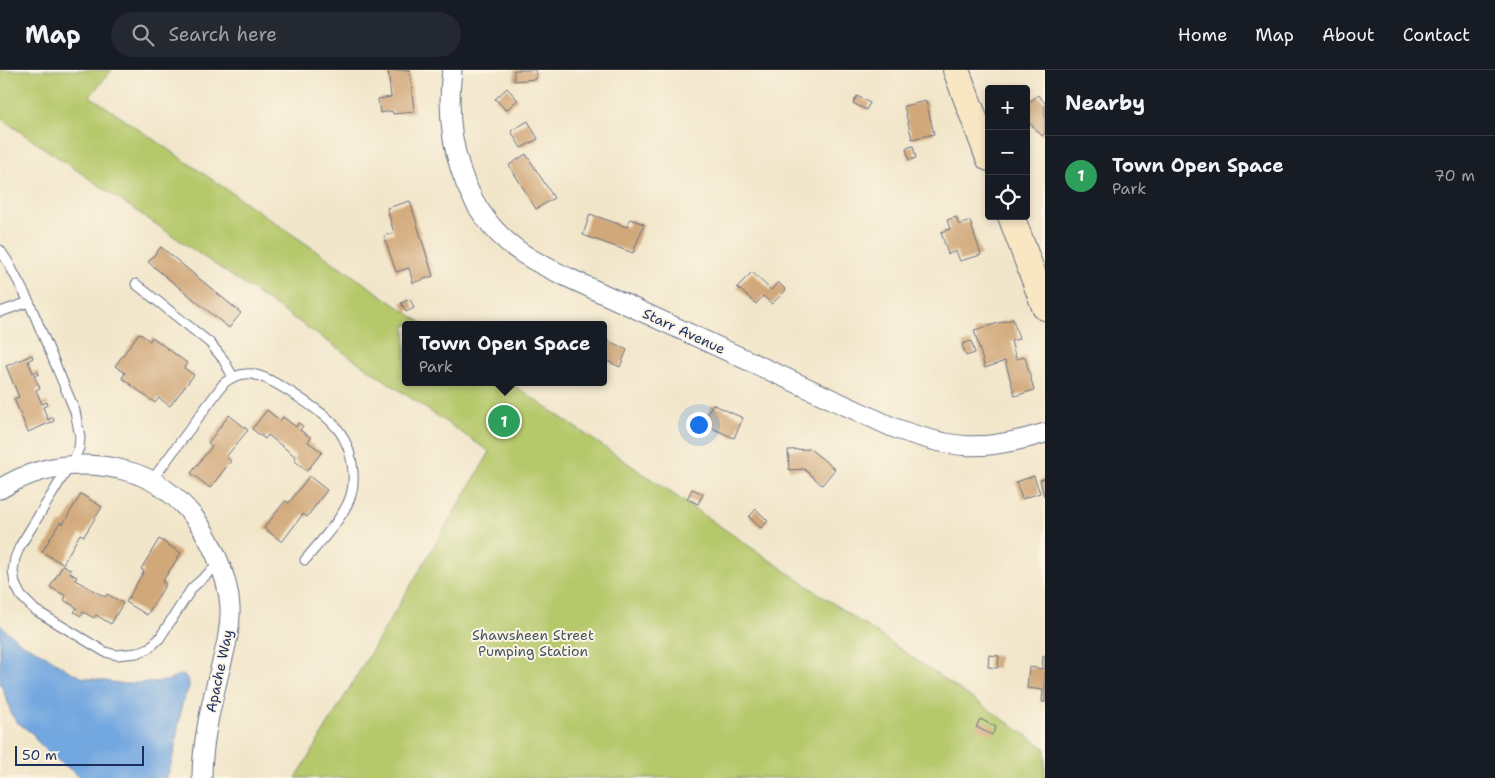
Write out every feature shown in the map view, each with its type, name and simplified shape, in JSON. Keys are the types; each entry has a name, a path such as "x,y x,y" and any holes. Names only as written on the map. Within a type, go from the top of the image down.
{"street":[{"name":"Starr Avenue","path":"452,70 450,96 451,128 462,174 469,192 484,217 506,241 520,252 569,278 915,436 953,445 986,446 1045,433"},
{"path":"956,70 985,147"},
{"path":"1012,220 1045,307"},
{"name":"Apache Way","path":"0,489 29,475 55,467 92,464 111,467 135,473 152,480 172,494 200,524 220,563 230,607 228,640 209,718 202,778"}],"lane":[{"path":"0,250 30,302 75,411 80,437 79,448 71,465 20,546 15,558 13,571 15,584 21,596 35,610 105,652 124,655 137,653 149,648 159,639 192,588 220,563"},
{"path":"136,284 210,343 223,359 232,377"},
{"path":"0,312 30,302"},
{"path":"152,480 224,383 232,377 241,374 264,377 326,416 337,428 349,450 352,473 351,495 341,515 305,560"}],"green space":[{"name":"Shawsheen Street Pumping Station","path":"0,70 112,70 90,96 419,321 402,321 402,386 515,386 1045,748 1045,778 296,778 490,452 0,118"}],"water":[{"path":"0,625 21,643 81,677 124,684 167,681 178,675 185,676 189,681 189,687 182,704 174,753 166,778 82,778 52,756 33,734 17,722 11,714 0,682"}],"building":[{"path":"388,70 410,70 414,112 393,114 392,111 380,113 378,99 391,97"},
{"path":"514,70 536,70 536,79 514,81"},
{"path":"507,88 518,100 506,110 495,99"},
{"path":"1038,95 1045,103 1045,133 1042,136 1030,123 1030,102"},
{"path":"857,96 870,103 866,110 853,103"},
{"path":"926,101 934,134 912,139 904,106"},
{"path":"528,121 538,139 521,148 511,131"},
{"path":"913,146 916,158 909,160 906,148"},
{"path":"526,154 554,198 536,209 509,165"},
{"path":"410,201 433,276 413,283 409,268 396,272 384,236 394,233 387,208"},
{"path":"590,214 627,227 630,219 644,224 633,253 583,235"},
{"path":"956,217 959,225 970,221 981,255 960,261 956,251 948,254 941,232 950,229 947,220"},
{"path":"161,247 241,313 229,328 148,262"},
{"path":"752,272 771,290 778,282 786,290 772,304 763,296 756,304 737,287"},
{"path":"410,299 414,308 406,312 401,303"},
{"path":"1013,319 1019,339 1011,341 1016,359 1025,357 1034,390 1015,396 1005,361 985,368 974,330"},
{"path":"139,333 150,341 152,337 187,363 184,368 194,375 170,406 159,398 155,403 122,378 125,373 115,366"},
{"path":"607,340 627,350 620,367 607,361"},
{"path":"971,341 975,353 966,356 962,344"},
{"path":"32,355 33,358 28,361 33,373 38,371 39,374 34,376 40,388 36,390 42,404 47,402 48,405 43,407 48,420 53,417 54,421 28,432 14,399 19,397 6,366"},
{"path":"712,404 743,418 734,438 703,424"},
{"path":"267,410 280,421 283,417 296,427 298,423 303,426 300,430 311,438 308,442 322,452 307,471 294,460 296,457 268,435 265,439 252,429"},
{"path":"229,415 248,430 226,457 231,461 210,488 191,473 212,446 208,443"},
{"path":"810,449 835,469 822,485 804,469 789,470 788,450"},
{"path":"309,476 327,490 307,517 303,514 282,542 264,528 285,501 289,503"},
{"path":"1034,476 1040,493 1022,499 1016,482"},
{"path":"1045,478 1045,496 1044,496 1040,480"},
{"path":"692,489 703,494 698,504 687,499"},
{"path":"81,494 102,507 84,536 80,534 63,564 42,552 60,522 63,524"},
{"path":"756,509 768,521 761,528 749,517"},
{"path":"159,539 181,553 162,582 166,584 147,615 126,602 144,571 141,569"},
{"path":"63,565 71,570 70,573 77,577 75,580 105,597 107,594 123,603 111,624 96,615 94,618 83,612 81,616 74,612 77,608 64,600 66,596 50,587"},
{"path":"989,655 999,656 998,668 988,667"},
{"path":"1043,656 1045,656 1045,702 1042,702 1043,690 1027,688 1029,667 1042,669"},
{"path":"980,719 996,727 992,735 976,727"}],"place":[{"name":"Town Open Space","path":"504,421"}]}
